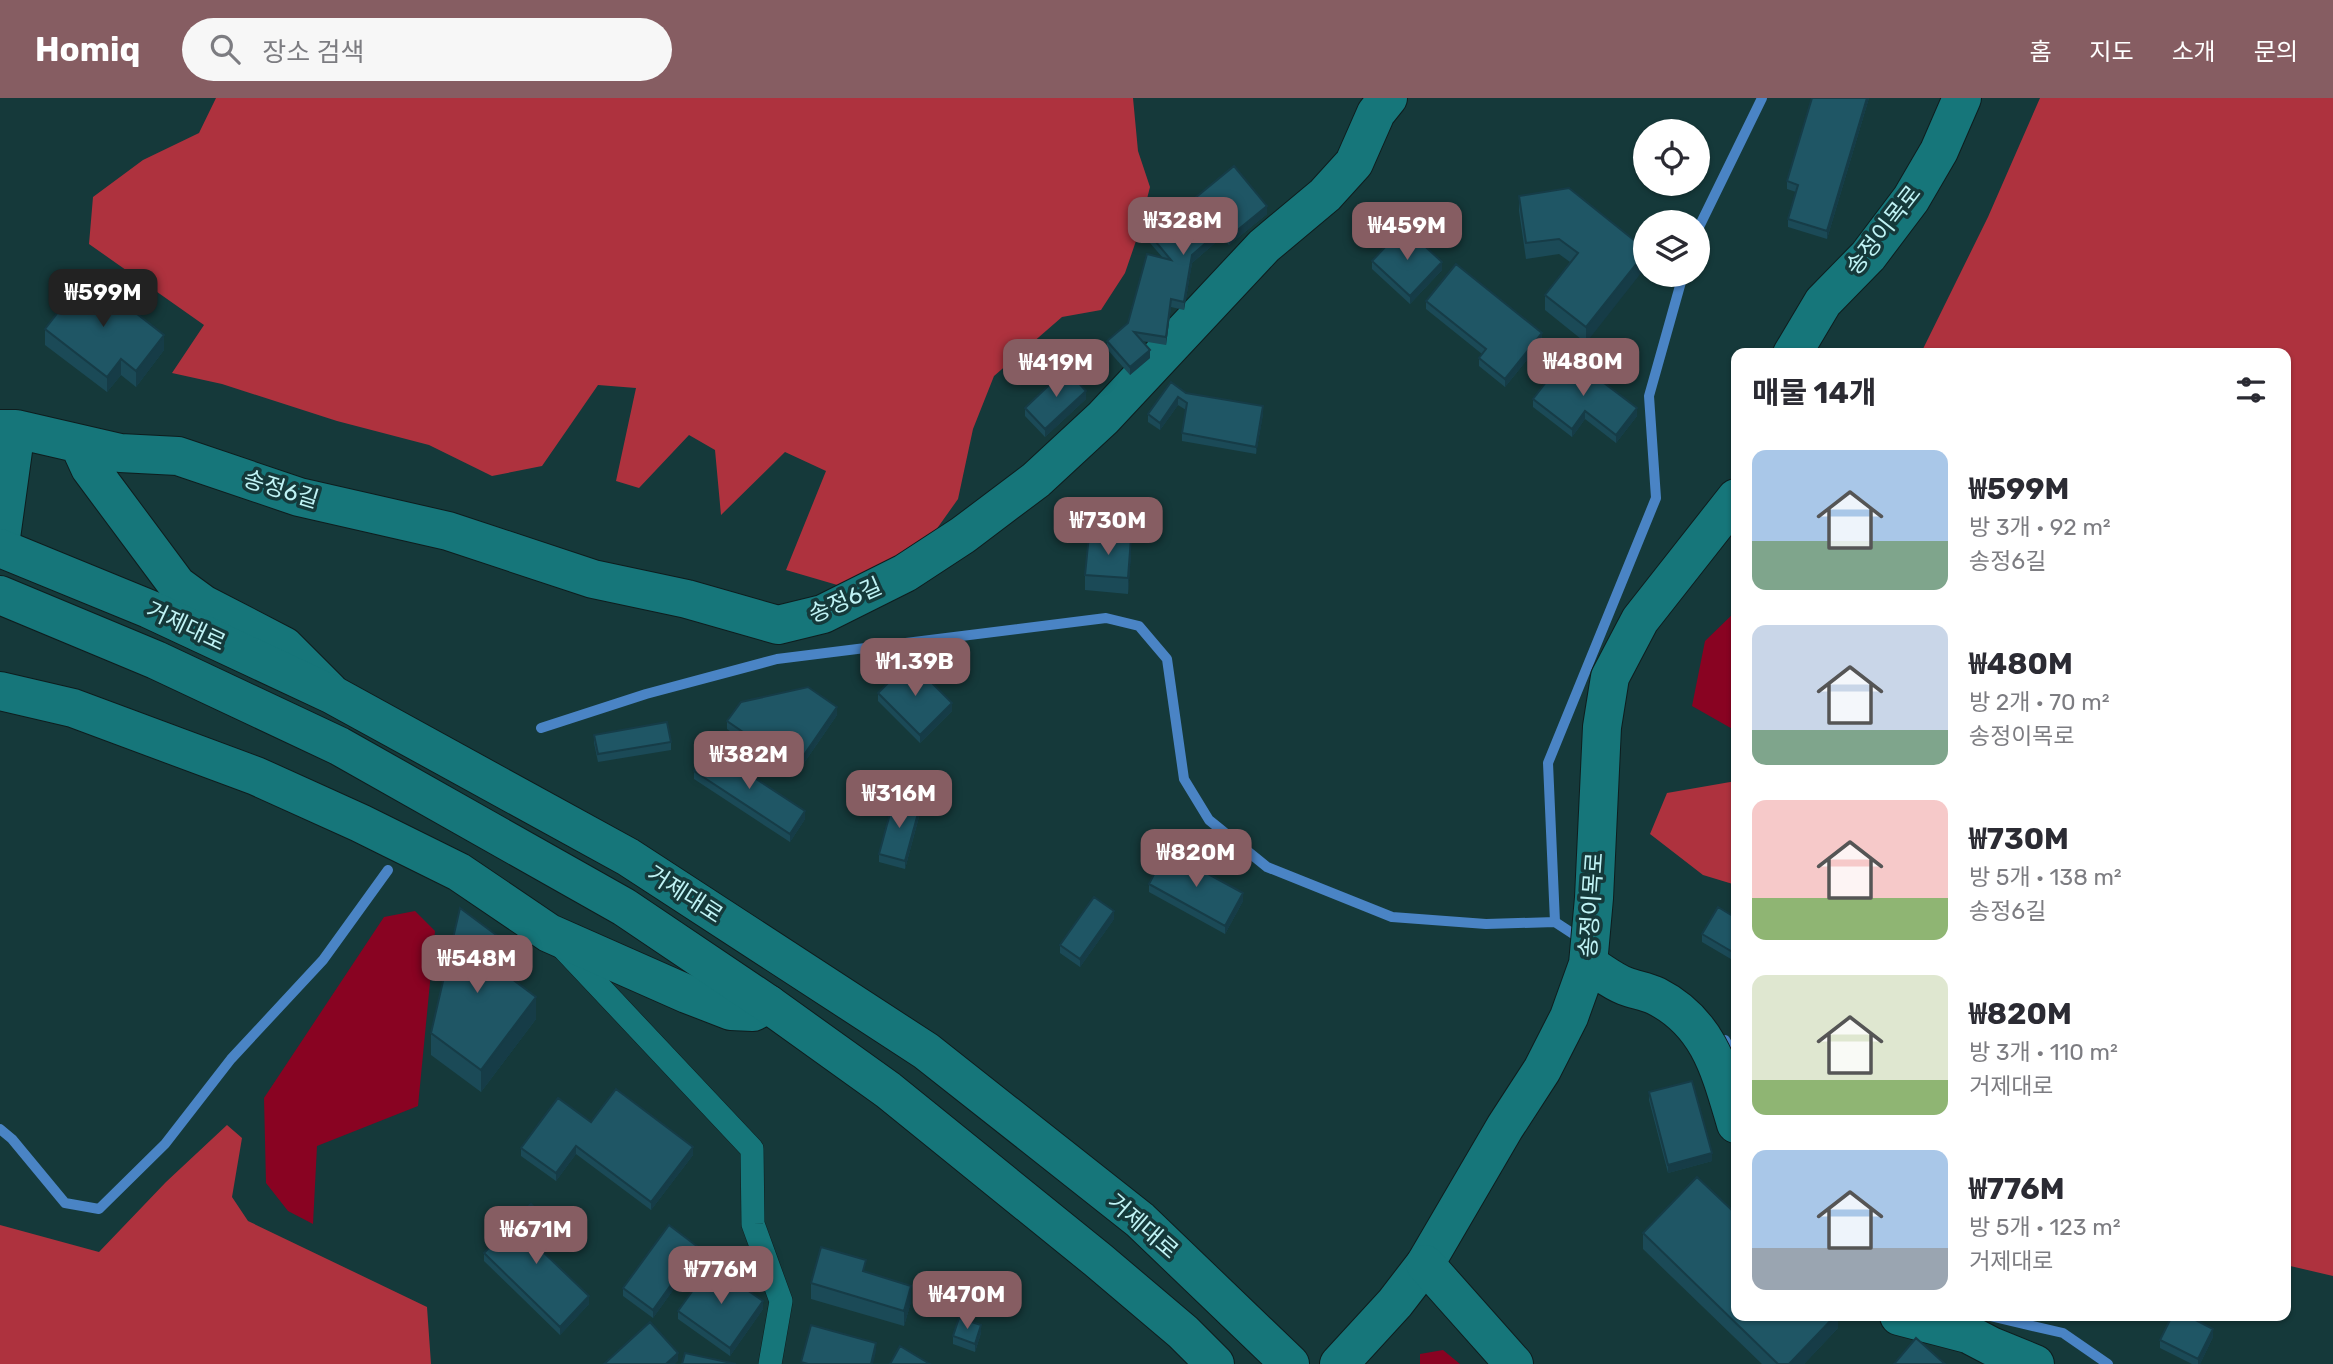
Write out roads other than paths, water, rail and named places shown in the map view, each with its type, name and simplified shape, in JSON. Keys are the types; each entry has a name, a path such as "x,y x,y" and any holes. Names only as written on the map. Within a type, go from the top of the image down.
{"street":[{"name":"송정6길","path":"8,429 120,453 178,456 299,497 448,531 593,579 687,599 778,625 823,614 905,573 963,535 1045,471 1132,388 1264,246 1325,195 1354,163 1376,113 1388,98"},
{"name":"송정이목로","path":"1796,348 1823,302 1868,256 1911,199 1939,151 1962,98"},
{"path":"8,429 9,550"},
{"path":"79,444 97,478 177,585 202,604 285,646 333,695"},
{"name":"송정이목로","path":"1339,1364 1395,1303 1425,1264 1542,1070 1569,1017 1588,964 1594,898 1601,738 1610,677 1640,620 1731,504"},
{"name":"거제대로","path":"9,550 149,609 333,695 628,857 926,1051 1140,1220 1290,1364"},
{"name":"거제대로","path":"8,598 156,660 339,746 624,907 768,1004 899,1099 1098,1260 1183,1332 1215,1364"},
{"path":"0,691 72,708 256,776 459,872 549,933 687,994 731,1011 753,1012 768,1004"},
{"path":"1588,964 1624,986 1654,994 1683,1012 1703,1034 1719,1070 1731,1108"},
{"path":"1425,1264 1514,1364"},
{"path":"1918,1321 1968,1334 2027,1361"}],"lane":[{"path":"549,933 752,1149 752,1224 781,1301 770,1364"}],"waterway":[{"path":"1707,210 1762,98"},
{"path":"1555,922 1548,763 1656,498 1649,396 1680,287"},
{"path":"541,728 646,694 777,659 1106,618 1139,626 1167,659 1184,779 1209,820 1267,867 1392,917 1486,924 1555,922 1581,939"},
{"path":"0,1129 12,1139 65,1203 99,1209 165,1144 231,1059 323,960 388,870"},
{"path":"1725,1040 1731,1050"},
{"path":"2011,1321 2063,1333 2108,1364"}]}
